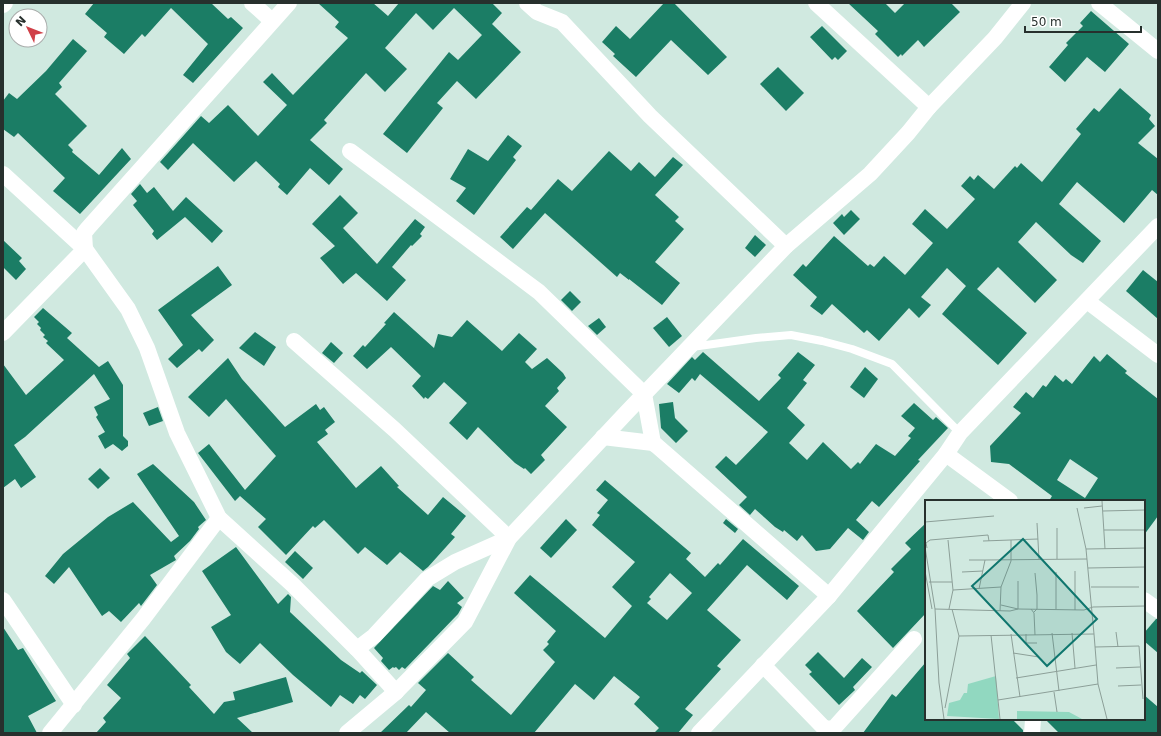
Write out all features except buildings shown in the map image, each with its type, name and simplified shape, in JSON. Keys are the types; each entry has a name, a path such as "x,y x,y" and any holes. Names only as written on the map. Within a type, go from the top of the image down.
{"street":[{"path":"252,3 272,21"},
{"path":"3,333 85,249 84,233 88,228 289,3"},
{"path":"527,3 537,12 562,22 650,116 786,246"},
{"path":"816,3 929,107"},
{"path":"347,733 396,692 465,622 509,538 603,437 786,246 870,174 908,133 929,107 995,38 1023,3"},
{"path":"1099,3 1158,51"},
{"path":"350,151 539,292 644,394 653,443"},
{"path":"3,174 85,249 128,309 147,348 177,433 219,518 293,585 357,649 396,692"},
{"path":"699,733 829,596 946,454 960,433 1158,226"},
{"path":"1087,301 1158,354"},
{"path":"294,341 395,430 509,538"},
{"path":"603,437 653,443 829,596"},
{"path":"946,454 1009,500"},
{"path":"50,733 143,619 219,518"},
{"path":"357,649 374,636 427,579 455,562 509,538"},
{"path":"3,600 74,705"},
{"path":"1145,601 1158,610"},
{"path":"763,665 825,729 834,728 914,639"}],"lane":[{"path":"689,347 791,335 822,340 892,364 960,433"}]}
